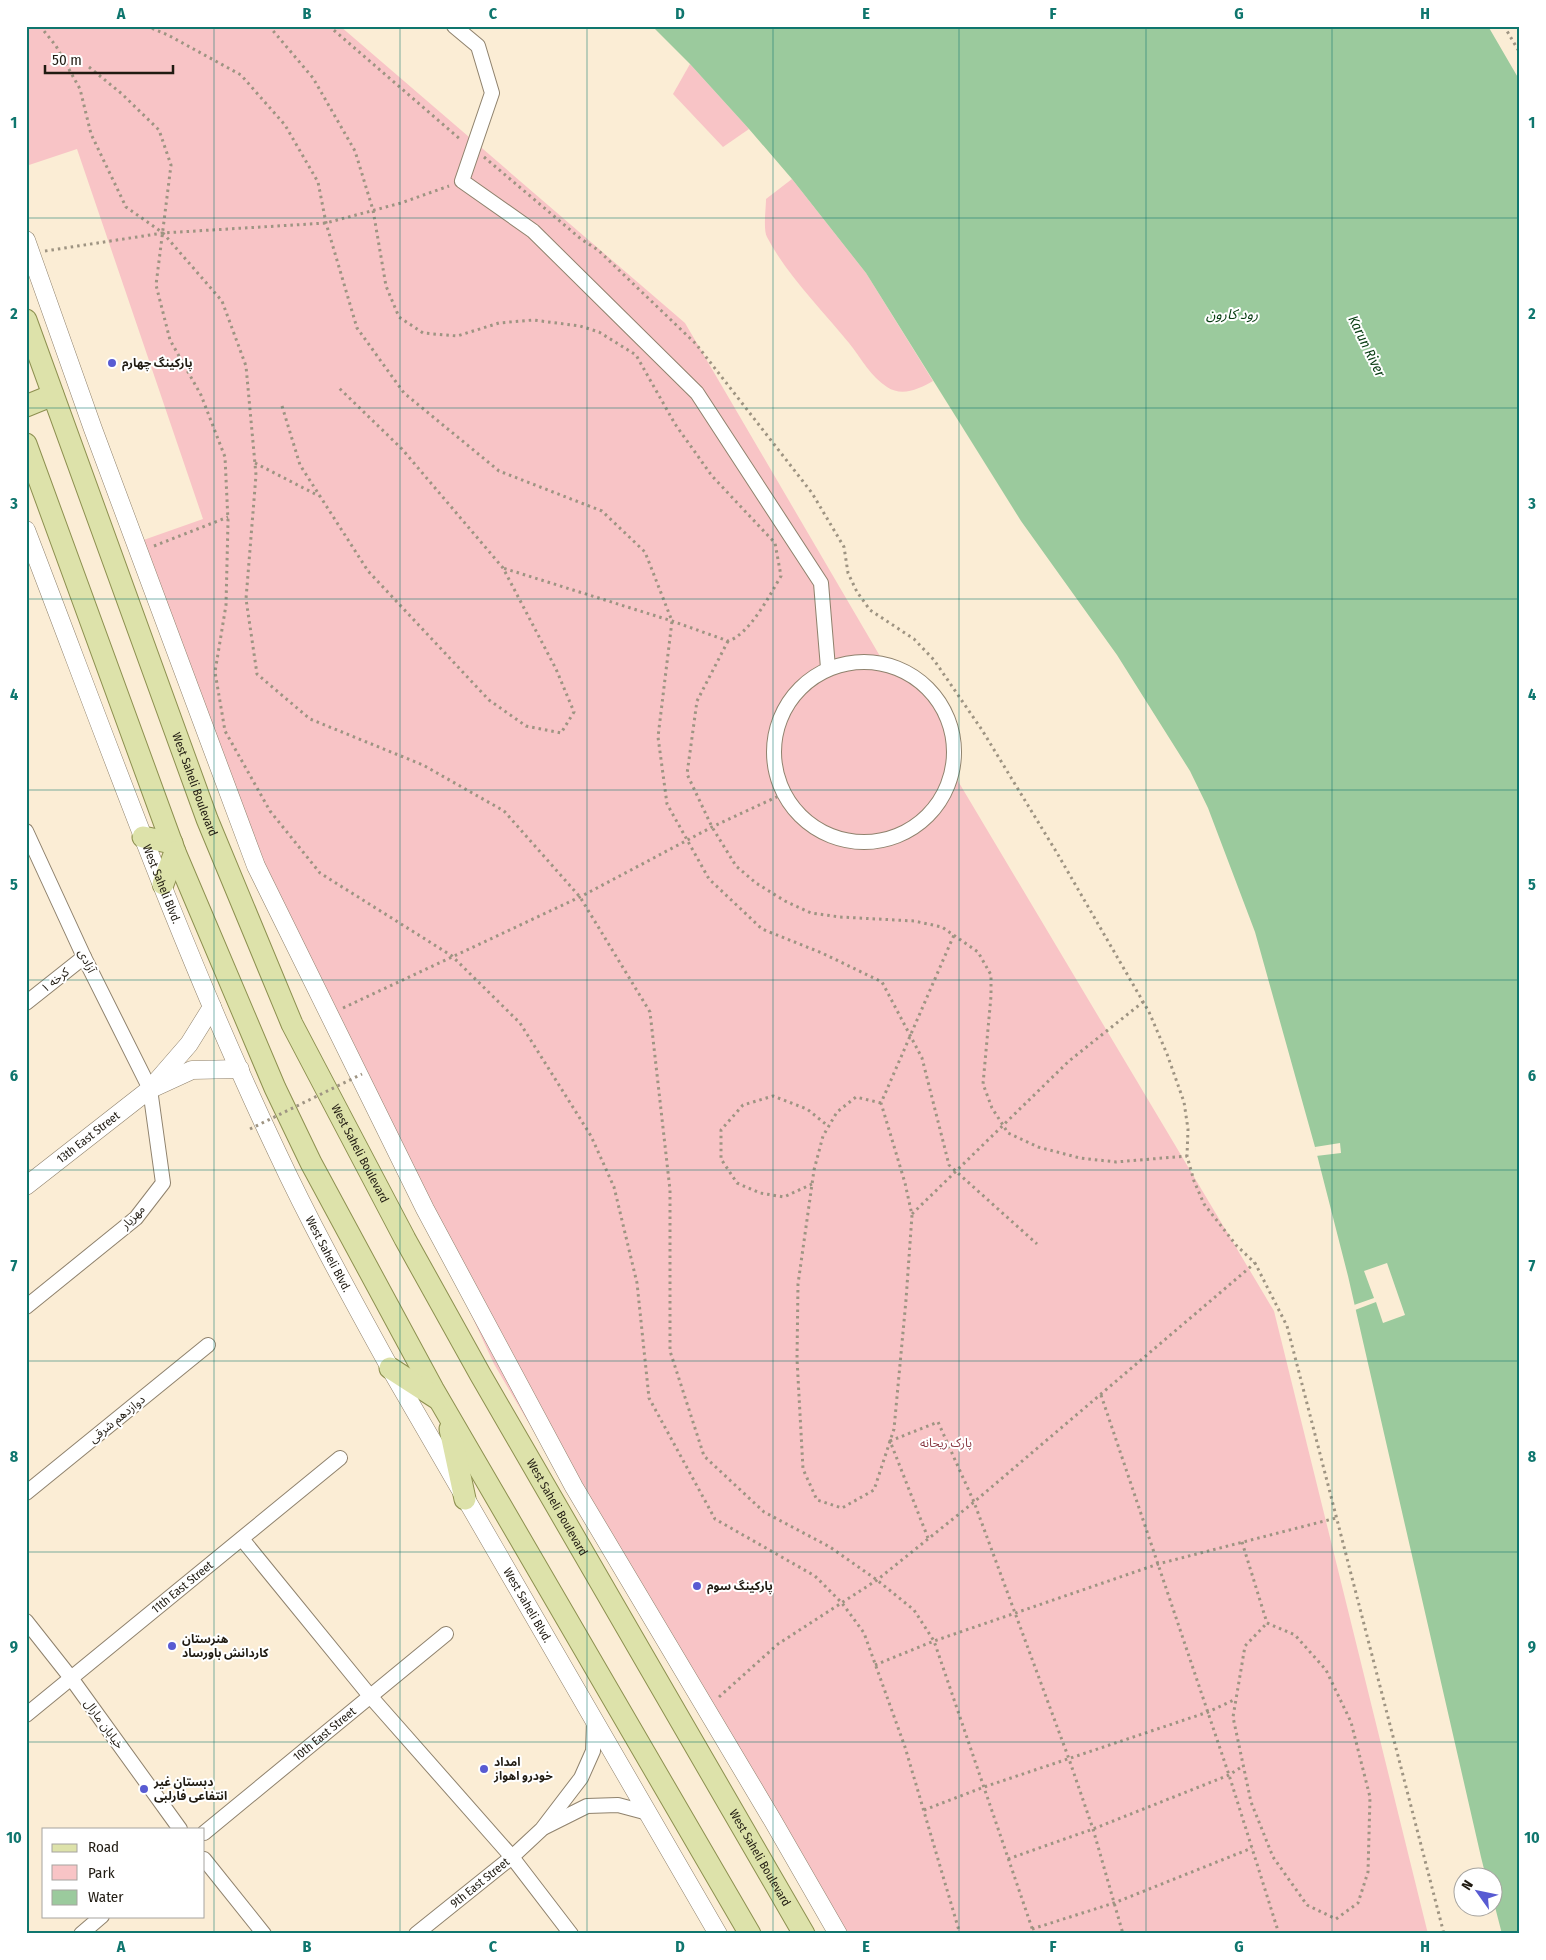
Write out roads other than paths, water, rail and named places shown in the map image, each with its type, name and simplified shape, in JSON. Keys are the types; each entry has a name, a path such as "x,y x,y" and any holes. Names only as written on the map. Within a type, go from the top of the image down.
{"main road":[{"name":"West Saheli Boulevard","path":"26,320 207,820 292,1024 405,1239 475,1366 804,1934"},
{"path":"26,406 54,395"},
{"path":"26,444 174,848 275,1088 310,1163 443,1405 750,1934"},
{"path":"143,837 174,848"},
{"path":"163,884 174,848"},
{"path":"390,1368 443,1405 465,1499"}],"street":[{"path":"454,26 478,46 492,93 462,181 533,231 697,393 820,584 828,668"},
{"path":"29,246 139,553 256,866 425,1209 574,1488 773,1821 838,1934"},
{"name":"West Saheli Blvd.","path":"26,530 143,837 212,1007 277,1152 338,1273 390,1368 718,1934"},
{"path":"856,661 884,663 910,673 932,691 947,715 954,742 952,771 943,797 925,819 902,834 876,842 848,842 822,833 799,817 783,794 774,766 774,736 784,708 803,684 828,668 856,661"},
{"name":"آزادی","path":"28,840 150,1089"},
{"name":"کرخه ۱","path":"26,1003 84,957"},
{"name":"13th East Street","path":"26,1186 150,1089 189,1044 212,1007"},
{"name":"13th East Street","path":"150,1089 192,1070 240,1069"},
{"name":"مهزیار","path":"26,1307 136,1218 163,1183 150,1089"},
{"name":"دوازدهم شرقی","path":"26,1493 208,1345"},
{"name":"11th East Street","path":"26,1716 340,1458"},
{"path":"242,1538 370,1696 512,1857 571,1934"},
{"name":"خیابان مارال","path":"27,1624 71,1678 179,1828"},
{"name":"10th East Street","path":"205,1832 446,1634"},
{"path":"542,1829 581,1778 592,1751 594,1721"},
{"path":"542,1829 587,1806 618,1805 648,1813"},
{"name":"9th East Street","path":"416,1934 512,1857 542,1829"},
{"path":"205,1860 264,1934"},
{"path":"81,1934 100,1918"}],"water":[{"name":"رود کارون","path":"652,26 1488,26 1520,81 1520,1934 1502,1934 1498,1918 1504,1918 1504,1868 1484,1868 1348,1276 1315,1147 1255,932 1208,808 1190,771 1117,655 1021,521 866,273 792,179 690,64"}],"place":[{"name":"پارکینگ چهارم","path":"112,363"},
{"name":"پارکینگ سوم","path":"697,1586"},
{"name":"هنرستان کاردانش باورساد","path":"172,1646"},
{"name":"امداد خودرو اهواز","path":"484,1769"},
{"name":"دبستان غیر انتفاعی فارلبی","path":"144,1789"}],"water label":[{"name":"Karun River","path":"1367,346"}],"park label":[{"name":"پارک ریحانه","path":"946,1443"}]}
